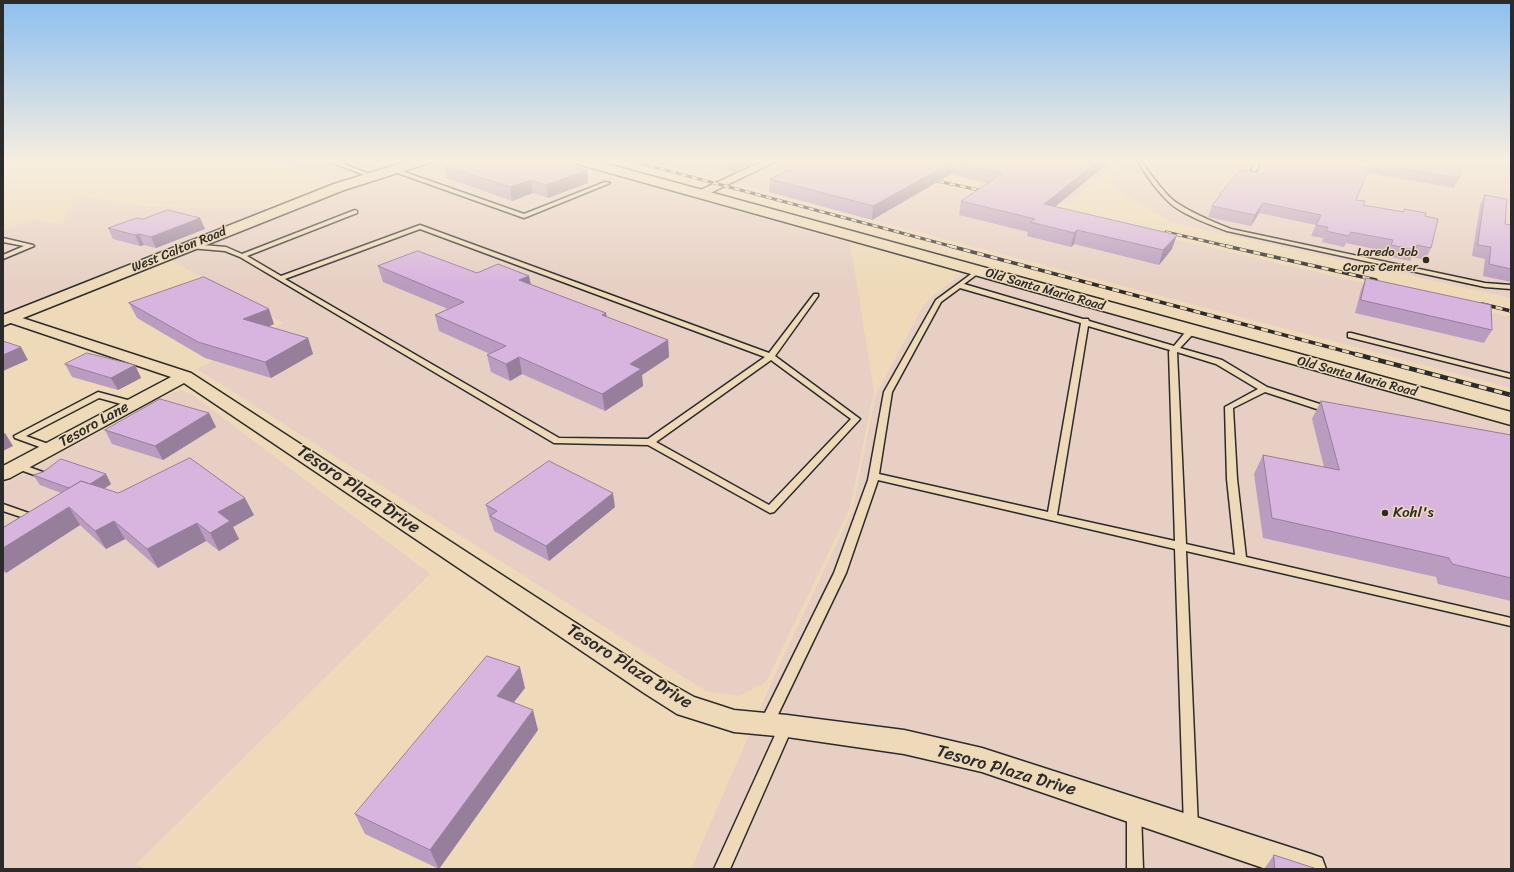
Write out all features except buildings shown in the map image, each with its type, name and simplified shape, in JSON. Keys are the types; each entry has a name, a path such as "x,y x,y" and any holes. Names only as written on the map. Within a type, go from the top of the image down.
{"main road":[{"name":"West Calton Road","path":"5,318 305,201"},
{"name":"Old Santa Maria Road","path":"724,201 1511,419"}],"street":[{"name":"Tesoro Plaza Drive","path":"5,318 185,376 653,686 686,706 734,721 777,725 904,742 982,760 1310,869"},
{"name":"Tesoro Lane","path":"3,474 185,376"}],"lane":[{"path":"481,201 524,216 562,201"},
{"path":"1171,201 1174,204 1206,222 1229,230 1485,285 1511,287"},
{"path":"242,256 355,212"},
{"path":"190,246 226,249 242,256 557,441 650,442 770,510 856,419 771,356 420,227 281,278"},
{"path":"3,240 31,246 3,257"},
{"path":"722,869 777,725 840,573 874,476 888,392 938,301 978,271"},
{"path":"959,285 1177,348 1220,362 1264,389 1340,413"},
{"path":"650,442 771,356 816,295"},
{"path":"1052,517 1085,321"},
{"path":"1191,331 1173,352 1191,829"},
{"path":"1351,335 1511,376"},
{"path":"1241,560 1232,479 1229,407 1264,389"},
{"path":"50,448 18,436 98,395 132,404"},
{"path":"18,466 48,477"},
{"path":"874,476 1511,622"},
{"path":"3,507 42,521"},
{"path":"1134,811 1135,869"}],"shaded area":[{"path":"76,201 108,201 134,205 178,208 270,208 3,313 3,230 32,219 62,225 67,210"},
{"path":"319,201 701,201 850,243 874,391 850,508 766,682 739,696 706,691 197,369 283,323 170,260"},
{"path":"799,201 1007,201 1511,317 1511,388"},
{"path":"1057,201 1070,201 1067,203"},
{"path":"1136,201 1511,201 1511,298 1170,222"},
{"path":"964,272 1511,427 1511,869 691,869 773,679 853,509 875,397 923,306 934,295"},
{"path":"182,390 193,395 430,574 136,864 146,869 3,869 3,485 167,395"}],"railway":[{"path":"780,201 954,247"},
{"path":"1166,232 1231,247"},
{"path":"950,246 1359,355"},
{"path":"1226,246 1376,280"},
{"path":"1482,304 1511,311"},
{"path":"1355,354 1511,395"}],"place":[{"name":"Laredo Job Corps Center","path":"1426,260"},
{"name":"Kohl's","path":"1385,513"}]}
